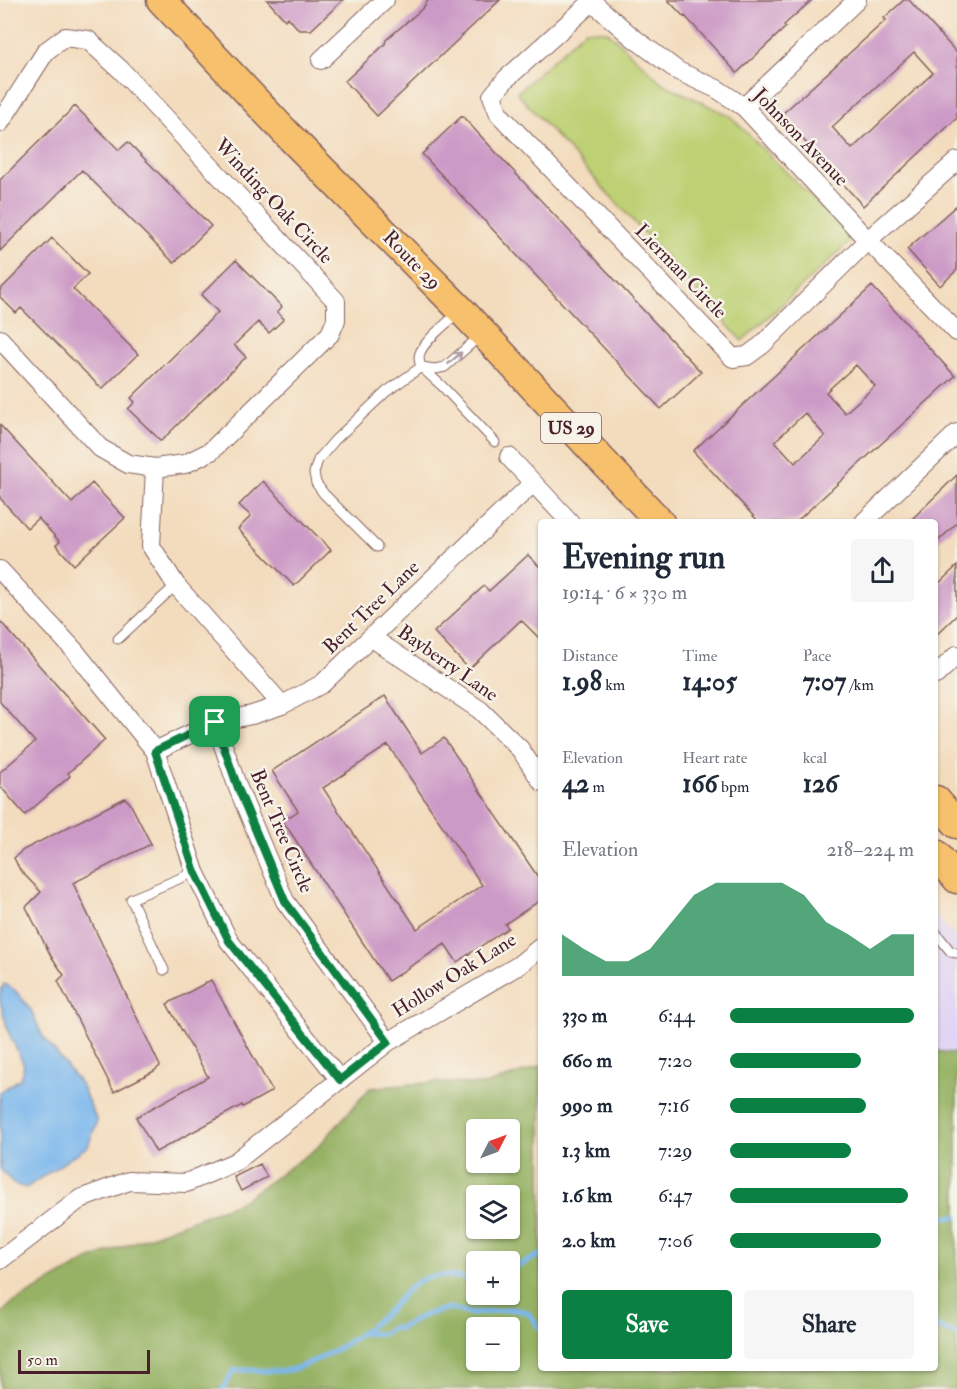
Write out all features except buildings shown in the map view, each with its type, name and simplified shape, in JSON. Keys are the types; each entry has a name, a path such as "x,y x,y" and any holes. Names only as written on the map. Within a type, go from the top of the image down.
{"main road":[{"name":"Route 29","path":"161,0 289,136 461,310 657,519"},
{"path":"938,802 957,824"},
{"path":"938,856 957,879"}],"street":[{"path":"321,60 385,0"},
{"path":"744,106 857,0"},
{"name":"Johnson Avenue","path":"592,1 631,36 678,71 717,89 744,106 957,332"},
{"name":"Lierman Circle","path":"592,1 506,79 492,96 499,114 733,358 747,356 762,345 868,240 957,161"},
{"name":"Winding Oak Circle","path":"0,123 46,51 65,37 88,40 121,70 336,301 336,320 330,334 211,451 185,464 155,468 128,464 100,448 0,339"},
{"path":"867,519 957,434"},
{"path":"509,457 567,519"},
{"path":"155,468 151,546 176,585 282,705"},
{"name":"Bent Tree Lane","path":"215,722 252,715 282,705 322,684 533,483"},
{"path":"0,570 75,651 155,751 195,872 229,941 340,1080"},
{"name":"Bayberry Lane","path":"372,638 480,711 520,749 538,776"},
{"path":"938,673 957,655"},
{"path":"155,751 215,722"},
{"name":"Bent Tree Circle","path":"215,722 238,788 285,901 388,1042"},
{"name":"Hollow Oak Lane","path":"388,1042 519,965 538,949"},
{"path":"0,1260 80,1199 129,1181 186,1183 235,1162 388,1042"}],"lane":[{"path":"461,310 423,349 419,355 421,367 495,442"},
{"path":"377,547 316,483 314,473 318,460 335,440 386,392 421,367 435,369 445,367 483,334"},
{"path":"118,639 176,585"},
{"path":"164,970 130,899 195,872"},
{"path":"938,936 951,952 957,953"}],"shaded area":[{"path":"938,917 957,939 957,1205 938,1207"}],"green space":[{"path":"585,30 607,31 662,83 730,116 853,239 742,341 517,93"},
{"path":"938,1051 957,1054 957,1389 0,1389 0,1315 11,1304 88,1260 240,1202 317,1148 370,1088 437,1082 485,1085 538,1067 538,1371 938,1371"}],"water":[{"path":"4,984 15,990 31,1010 42,1035 81,1085 97,1121 88,1146 26,1188 14,1184 0,1169 0,1092 20,1079 24,1065 8,1031 0,1001 0,993"}],"waterway":[{"path":"938,1217 957,1217"},
{"path":"520,1265 538,1256"},
{"path":"223,1389 233,1371 289,1370 334,1351 368,1328 409,1289 423,1279 442,1276 466,1278"},
{"path":"361,1333 382,1334 393,1327 398,1329 425,1315 449,1308 472,1314 512,1309 527,1312 538,1326"},
{"path":"938,1327 957,1335"}],"route":[{"path":"215,722 238,788 285,901 388,1042 340,1080 229,941 195,872 155,751 215,722"}]}
